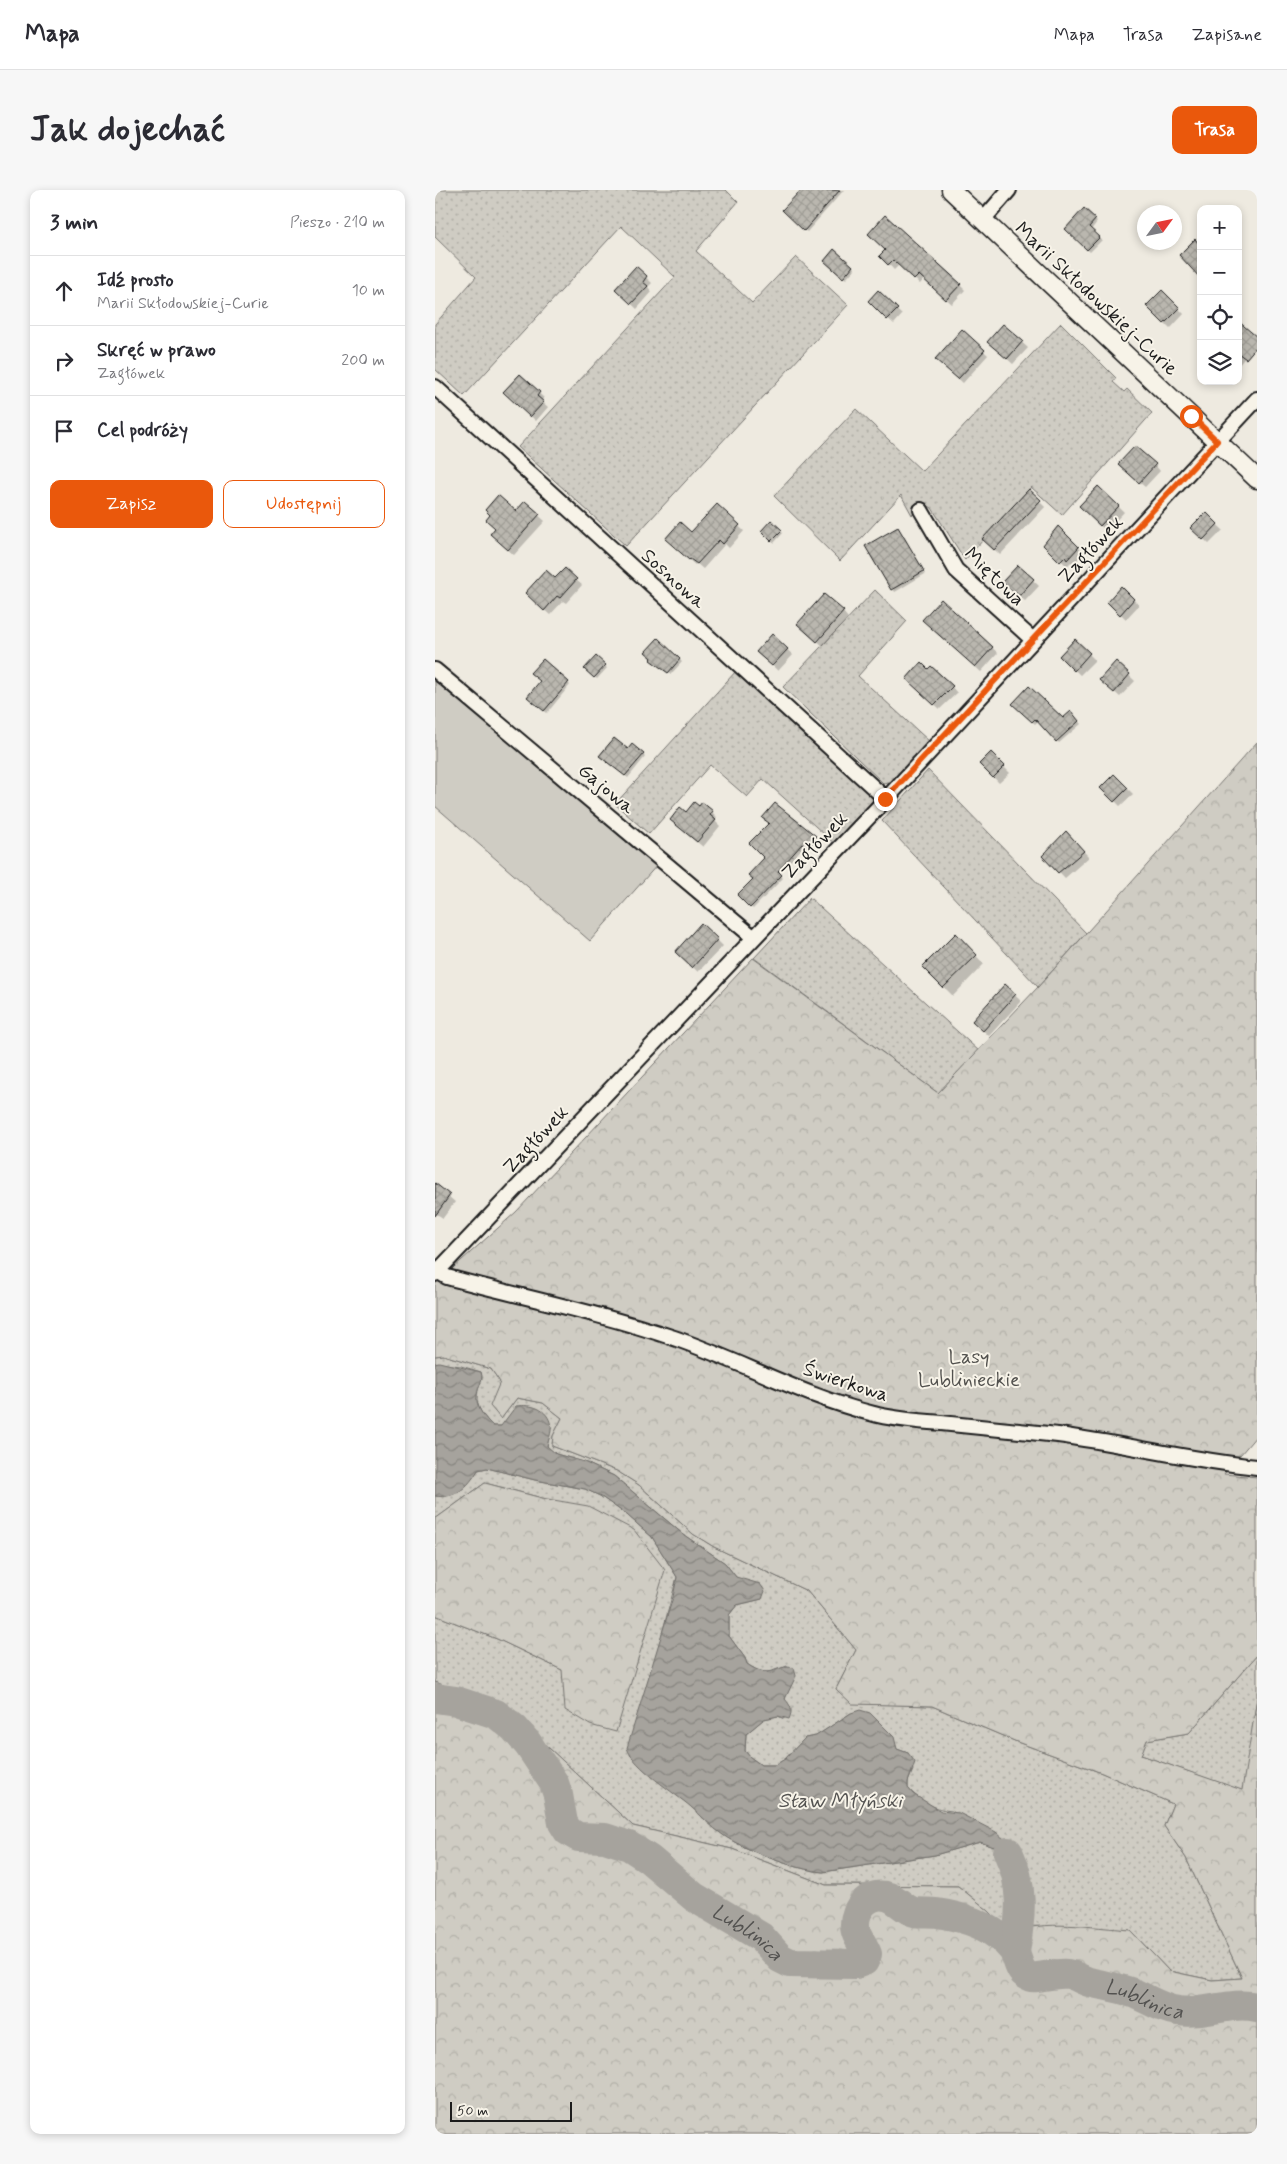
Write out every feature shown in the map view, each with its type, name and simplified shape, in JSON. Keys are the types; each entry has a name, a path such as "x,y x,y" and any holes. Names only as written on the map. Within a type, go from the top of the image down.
{"street":[{"name":"Marii Skłodowskiej-Curie","path":"951,190 1257,479"},
{"path":"983,220 1009,190"},
{"name":"Sosnowa","path":"435,387 885,799"},
{"name":"Zagłówek","path":"436,1272 885,799 1257,399"},
{"name":"Miętowa","path":"921,510 956,570 1033,640"},
{"name":"Gajowa","path":"435,670 753,938"},
{"name":"Świerkowa","path":"436,1272 447,1277 606,1317 667,1336 749,1366 825,1399 875,1414 901,1419 1058,1436 1140,1448 1219,1463 1257,1467"}],"green space":[{"path":"435,190 726,190 738,202 696,251 752,303 796,257 848,305 626,546 518,447 675,277 621,226 464,396 435,369 435,324 476,277 435,237"},
{"path":"1061,323 1116,378 1113,382 1124,392 1127,389 1152,413 1062,515 1031,487 965,560 932,508 923,503 912,515 901,495 840,561 774,496 856,409 922,471"},
{"path":"875,590 907,621 858,676 930,742 895,781 883,783 783,687"},
{"path":"737,670 872,793 873,804 836,845 763,779 747,797 710,765 649,834 615,804"},
{"path":"435,676 658,864 590,941 435,806"},
{"name":"Lasy Lublinieckie","path":"1257,742 1257,1435 1224,1474 1257,1477 1257,1655 1189,1733 1147,1740 1141,1755 1242,1790 1257,1698 1257,2134 435,2134 435,1682 507,1709 633,1826 732,1849 826,1885 958,1886 989,1911 1008,1932 1023,1928 1053,1925 1130,1930 1169,1971 1212,1980 1242,1978 1186,1858 1164,1826 1173,1804 1102,1773 1017,1742 932,1706 852,1704 836,1689 856,1650 807,1591 714,1547 693,1534 639,1485 617,1471 552,1446 553,1436 562,1418 543,1403 517,1398 501,1419 490,1406 500,1382 491,1369 443,1355 435,1356 435,1284 516,1212 753,958 938,1093 1038,987"},
{"path":"928,770 1086,933 1038,987 882,821"},
{"path":"810,898 979,1051 938,1093 754,958"},
{"path":"443,1355 491,1369 500,1382 501,1419 517,1398 543,1403 562,1418 553,1436 552,1446 617,1471 639,1485 693,1534 714,1547 807,1591 856,1650 836,1689 852,1703 932,1706 1017,1742 1102,1773 1173,1804 1164,1826 1186,1858 1242,1978 1212,1980 1169,1971 1130,1930 1027,1926 1008,1932 989,1911 958,1886 826,1885 732,1849 633,1826 507,1709 435,1682 435,1615 497,1639 562,1670 590,1725 542,1498 485,1483 435,1519 435,1496 448,1495 460,1489 478,1470 487,1468 535,1480 585,1489 600,1496 627,1515 652,1537 677,1577 630,1755 651,1774 732,1841 771,1858 812,1870 823,1872 935,1855 980,1842 1007,1851 952,1811 934,1806 912,1792 908,1788 908,1782 913,1770 908,1753 897,1749 851,1713 816,1736 805,1738 785,1759 775,1765 761,1765 750,1757 745,1751 746,1734 764,1719 778,1716 784,1719 787,1666 767,1672 747,1664 745,1658 729,1636 729,1615 737,1605 762,1599 736,1577 725,1563 684,1535 614,1476 584,1462 556,1454 547,1447 551,1427 493,1426 484,1416 478,1404 477,1395 481,1381 481,1372 461,1366 435,1363 435,1356"},
{"path":"485,1483 542,1498 588,1506 634,1530 665,1570 616,1732 590,1725 565,1710 562,1670 497,1639 435,1615 435,1519"},
{"path":"1257,1655 1257,1698 1243,1791 1141,1755 1146,1740 1189,1733"}],"water":[{"name":"Staw Młyński","path":"439,1362 481,1372 482,1378 477,1395 478,1404 484,1416 493,1426 501,1426 516,1406 538,1408 543,1411 549,1420 551,1431 547,1446 556,1454 584,1462 614,1476 684,1535 725,1563 736,1577 760,1584 765,1591 762,1599 737,1605 729,1615 729,1636 745,1658 747,1664 755,1669 768,1672 787,1667 794,1668 796,1676 785,1699 791,1708 789,1719 778,1716 764,1719 746,1734 745,1751 750,1757 761,1765 775,1765 785,1759 805,1738 816,1736 851,1713 860,1710 870,1713 894,1737 897,1749 908,1753 915,1762 908,1782 908,1788 913,1794 941,1811 959,1813 996,1832 1006,1841 1008,1852 980,1842 935,1855 823,1872 812,1870 771,1858 733,1841 719,1832 691,1807 646,1772 631,1756 627,1748 673,1597 677,1577 652,1537 627,1515 600,1496 585,1489 535,1480 487,1468 478,1470 470,1482 455,1494 435,1496 435,1363"}],"building":[{"path":"801,190 840,190 804,231 782,210"},
{"path":"1084,208 1096,219 1089,227 1100,237 1087,250 1065,229"},
{"path":"885,215 961,284 946,300 919,275 914,280 893,260 888,265 879,256 885,250 868,234"},
{"path":"1195,239 1197,241 1197,275 1179,255"},
{"path":"834,249 853,266 843,278 824,261"},
{"path":"636,266 647,276 643,282 648,286 631,304 615,289"},
{"path":"878,290 898,309 887,320 868,301"},
{"path":"1162,290 1180,308 1164,324 1146,306"},
{"path":"1003,324 1023,341 1007,359 987,342"},
{"path":"1242,324 1257,337 1257,346 1246,359 1242,356"},
{"path":"962,329 985,350 958,379 935,359"},
{"path":"520,374 540,392 537,396 544,402 530,417 503,392"},
{"path":"1135,446 1156,464 1139,483 1118,464"},
{"path":"1098,486 1119,506 1100,526 1079,506"},
{"path":"1029,489 1041,500 994,550 982,539"},
{"path":"498,495 516,511 525,501 540,514 508,550 490,534 495,528 486,520 490,515 485,510"},
{"path":"717,504 740,525 723,544 719,540 697,564 689,560 665,539 680,522 691,532"},
{"path":"1206,512 1218,524 1203,540 1190,528"},
{"path":"771,520 782,530 771,541 761,531"},
{"path":"1058,526 1079,547 1067,560 1065,557 1060,562 1043,545"},
{"path":"898,527 924,571 891,590 865,546"},
{"path":"1018,565 1034,579 1019,596 1002,582"},
{"path":"565,568 577,579 560,598 557,596 544,611 525,593 546,570 555,578"},
{"path":"1121,586 1134,599 1120,615 1107,602"},
{"path":"824,594 844,611 817,642 797,624"},
{"path":"941,599 993,647 975,667 922,620"},
{"path":"772,634 788,649 772,666 756,652"},
{"path":"658,638 680,659 668,673 650,660 652,658 645,652"},
{"path":"1075,639 1090,653 1074,671 1059,656"},
{"path":"596,656 606,665 594,678 584,669"},
{"path":"543,659 569,682 544,711 527,697 540,681 530,673"},
{"path":"1116,661 1130,674 1114,693 1099,680"},
{"path":"921,662 928,669 931,666 953,686 934,705 906,679"},
{"path":"1029,686 1063,718 1071,711 1079,721 1056,742 1035,719 1032,722 1012,704"},
{"path":"614,738 628,749 632,744 644,754 625,776 599,756"},
{"path":"991,752 1005,766 993,778 979,764"},
{"path":"1114,774 1128,788 1114,802 1100,788"},
{"path":"694,802 699,806 702,802 713,811 710,815 716,820 697,842 670,820 680,807 686,812"},
{"path":"775,803 816,836 806,847 802,844 778,871 782,875 750,908 737,895 753,879 748,875 764,858 749,843 769,823 762,818"},
{"path":"1066,831 1084,851 1058,873 1042,856"},
{"path":"701,923 718,939 692,968 675,952"},
{"path":"956,933 977,955 943,988 922,967"},
{"path":"1005,984 1016,994 983,1031 972,1021"},
{"path":"435,1183 450,1195 435,1216"}],"waterway":[{"name":"Lublinica","path":"435,1698 456,1701 496,1714 514,1728 528,1744 554,1783 563,1823 568,1831 578,1837 605,1838 629,1846 649,1859 694,1897 761,1937 780,1958 790,1963 856,1964 864,1961 867,1954 856,1933 855,1919 864,1902 870,1898 882,1895 892,1898 914,1912 952,1916 983,1926 1010,1946 1023,1972 1031,1977 1058,1974 1071,1975 1089,1982 1139,1995 1161,2006 1178,2011 1188,2012 1237,2006 1257,2007"},
{"path":"1008,1852 1017,1877 1020,1901 1015,1952"}],"route":[{"path":"885,799 1217,441 1191,416"}]}
